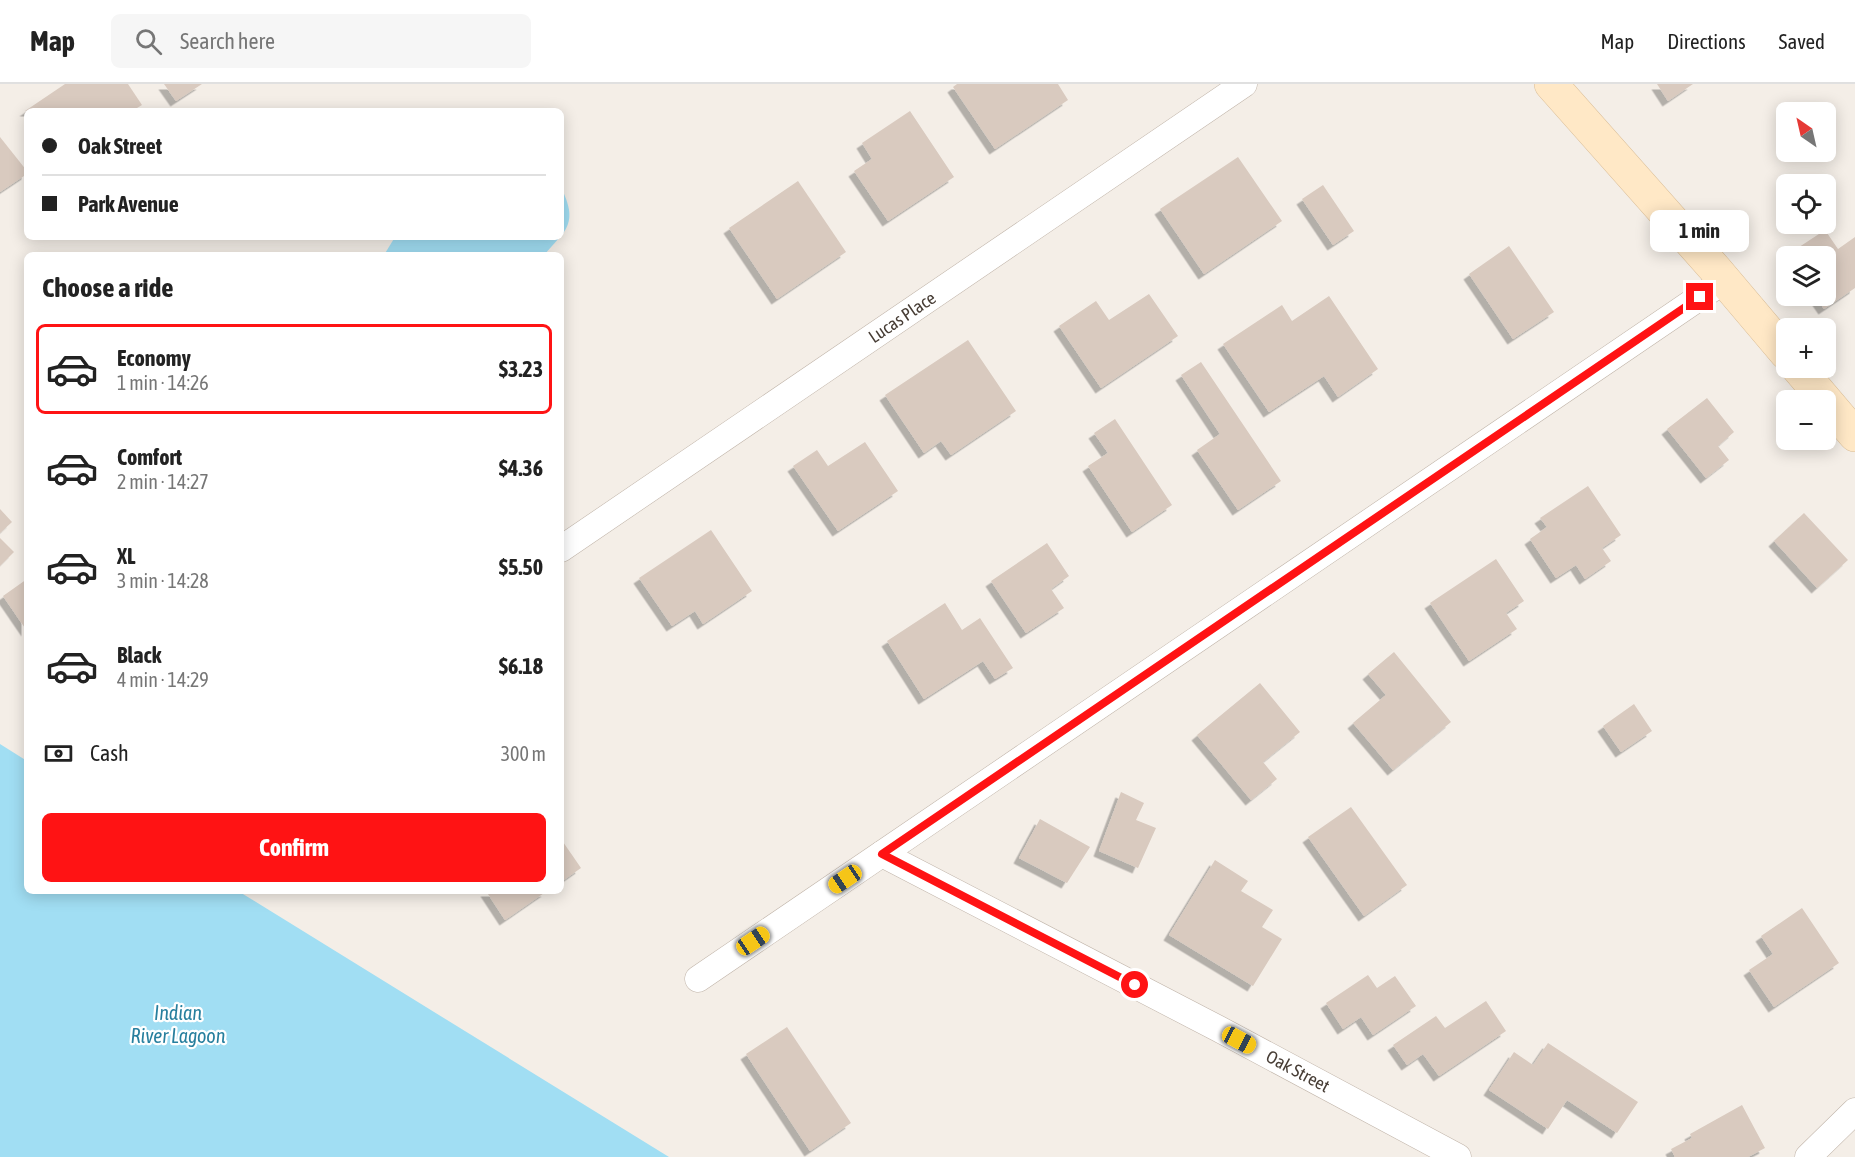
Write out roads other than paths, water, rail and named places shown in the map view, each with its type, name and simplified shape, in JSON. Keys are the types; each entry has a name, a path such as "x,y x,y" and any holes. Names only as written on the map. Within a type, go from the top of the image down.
{"street":[{"name":"Lucas Place","path":"564,547 1244,84"},
{"path":"1551,84 1725,280 1776,342"},
{"path":"698,979 1725,280"},
{"path":"1807,378 1855,435"},
{"name":"Oak Street","path":"882,854 1219,1029 1458,1157"},
{"path":"1808,1157 1855,1111"}],"water":[{"path":"564,195 569,212 564,232"},
{"path":"393,240 557,240 547,252 386,252"},
{"name":"Indian River Lagoon","path":"0,744 24,759 24,894 243,894 669,1157 0,1157"}]}
